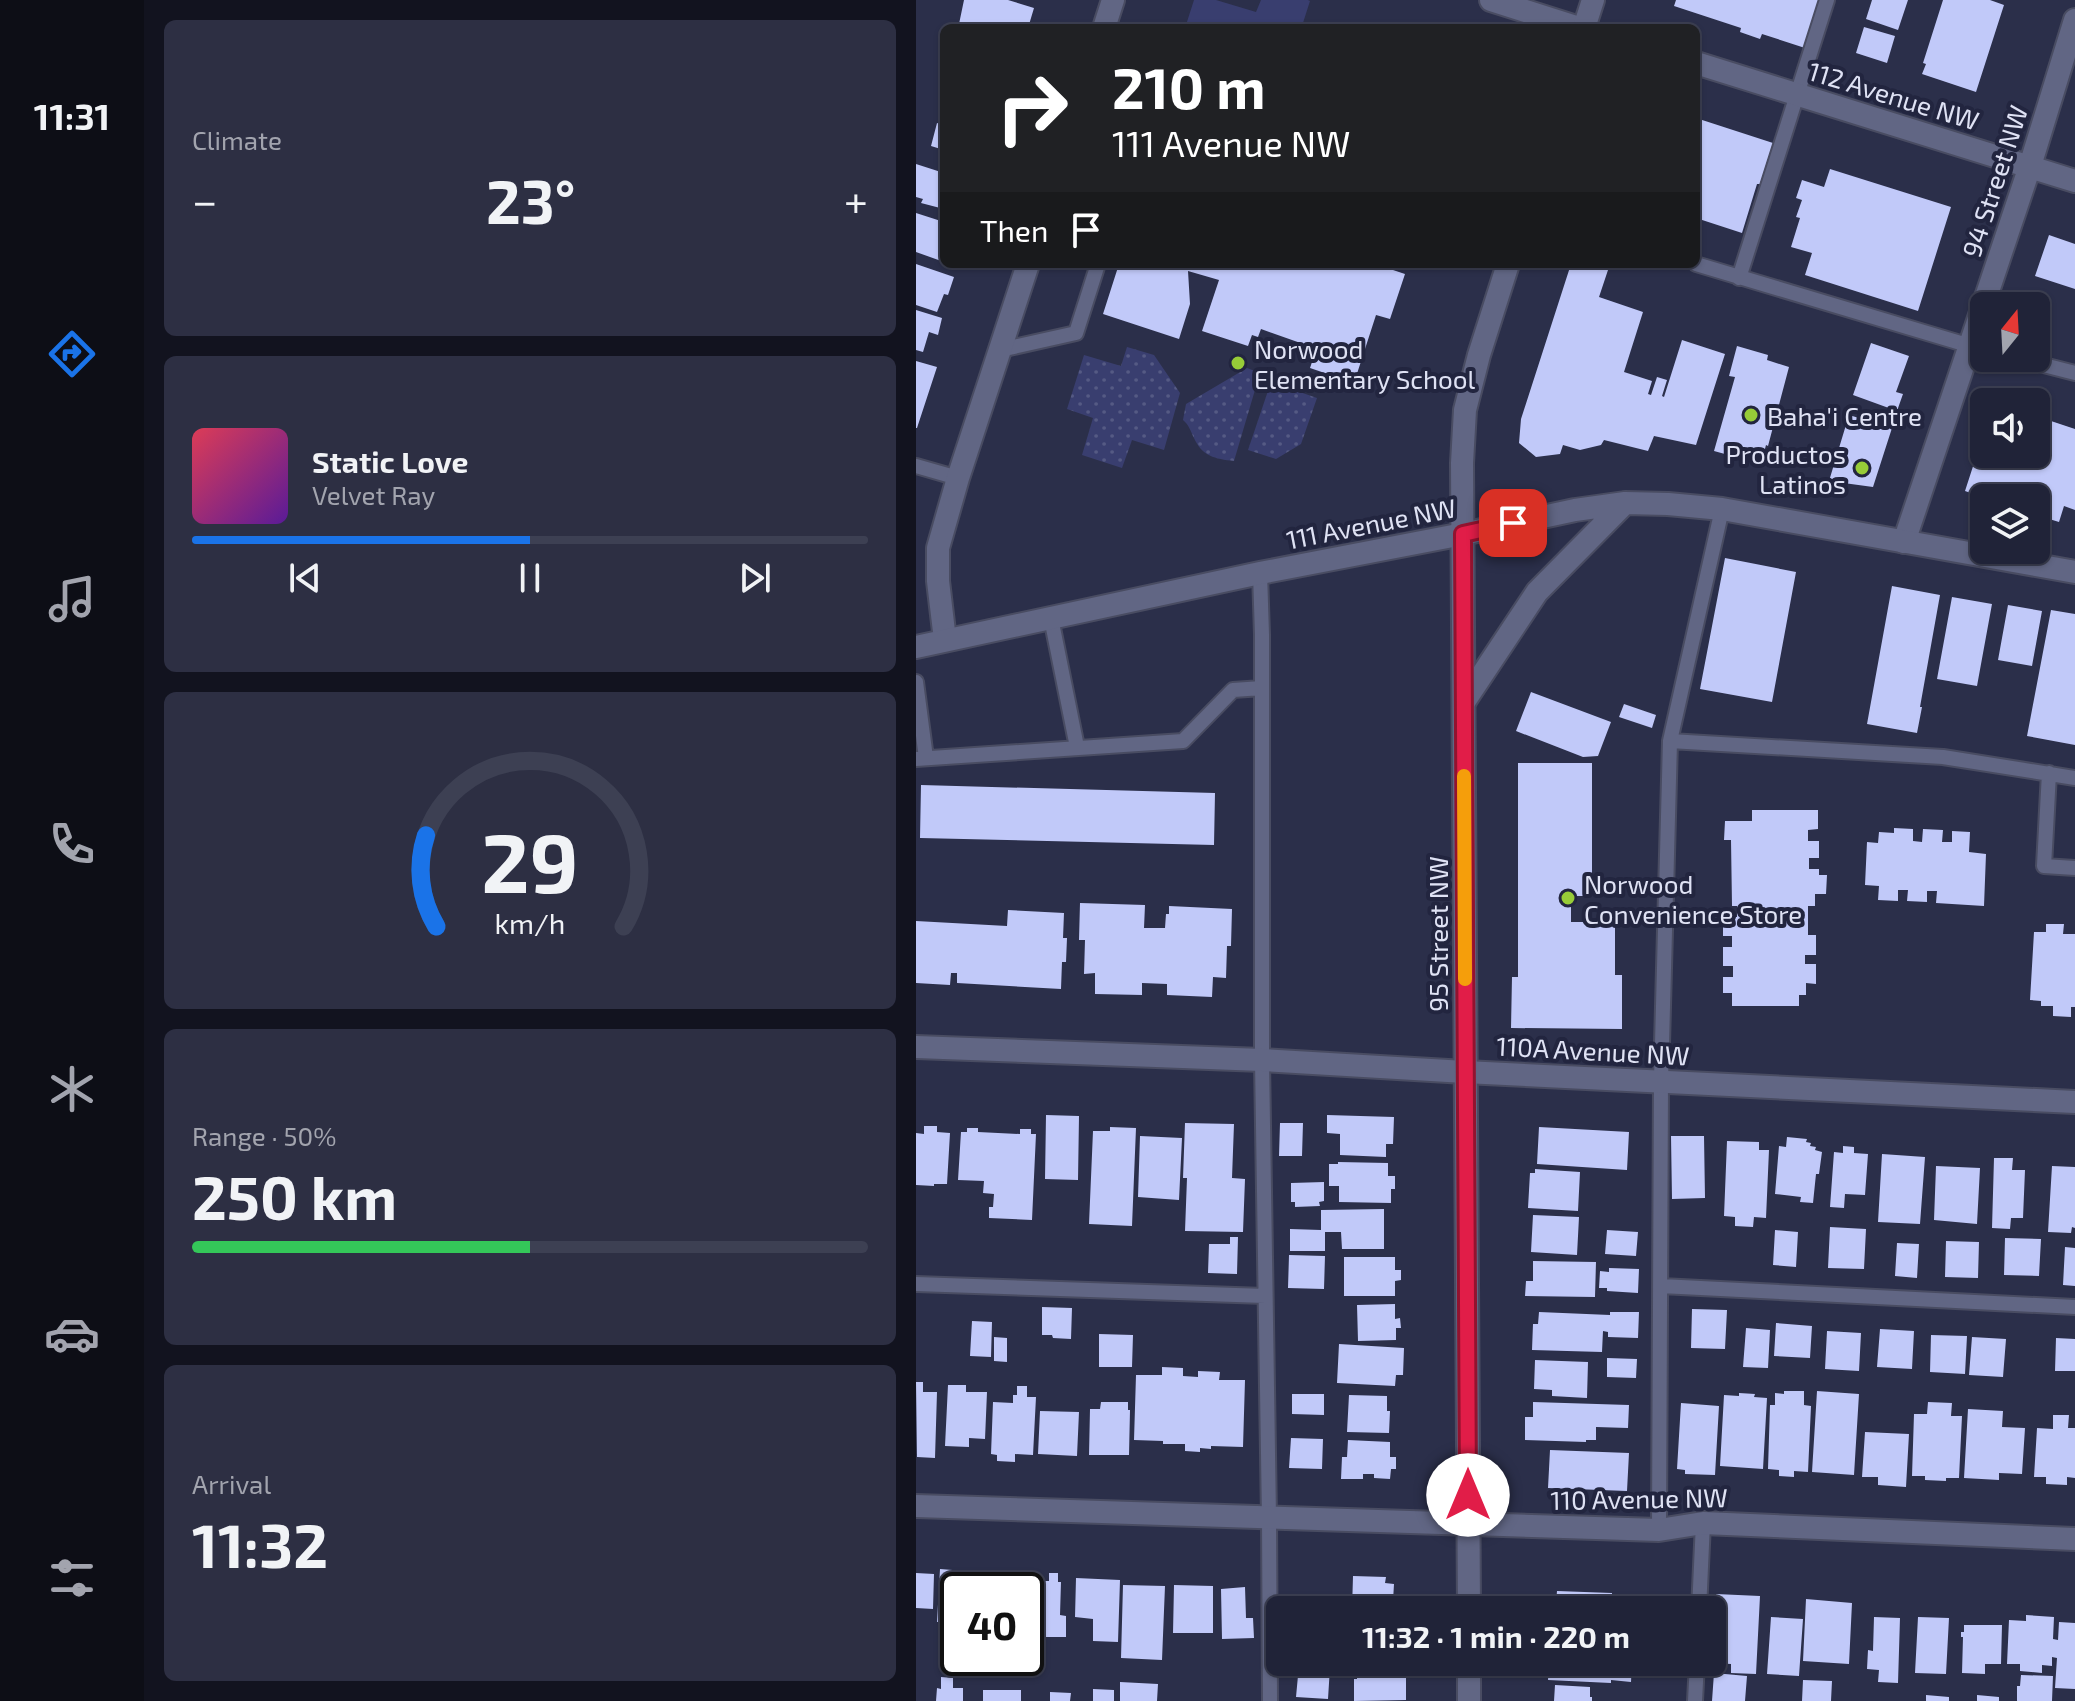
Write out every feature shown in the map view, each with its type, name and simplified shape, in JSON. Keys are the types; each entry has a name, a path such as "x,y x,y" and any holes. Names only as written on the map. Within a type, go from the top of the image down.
{"street":[{"path":"1105,24 1113,0"},
{"path":"1491,0 1569,24"},
{"path":"1584,24 1593,0"},
{"name":"94 Street NW","path":"1993,292 2075,20"},
{"name":"112 Avenue NW","path":"1700,64 2075,181"},
{"path":"945,640 936,564 938,548 1027,268"},
{"name":"95 Street NW","path":"1469,1596 1462,463 1465,410 1507,268"},
{"name":"94 Street NW","path":"1904,542 1970,364"},
{"path":"1464,702 1537,592 1625,503"},
{"name":"111 Avenue NW","path":"916,647 1260,573 1575,510 1625,503 1722,509 2075,572"},
{"name":"110A Avenue NW","path":"916,1047 1262,1060 2075,1102"},
{"name":"110 Avenue NW","path":"916,1506 1659,1530 1703,1523 2075,1539"},
{"path":"1469,1676 1469,1701"}],"lane":[{"path":"1739,278 1827,0"},
{"path":"1700,265 1970,346"},
{"path":"1000,350 1076,333 1097,268"},
{"path":"2050,367 2075,373"},
{"path":"916,466 958,478"},
{"path":"1659,1530 1661,1082 1670,741 1722,509"},
{"path":"1260,573 1270,1701"},
{"path":"1051,618 1077,747"},
{"path":"916,682 921,759 1183,741 1233,690 1262,688"},
{"path":"1670,741 1943,757 2075,778"},
{"path":"2049,773 2044,866 2075,868"},
{"path":"916,1284 1265,1296"},
{"path":"1661,1286 2075,1307"},
{"path":"1700,1596 1703,1523"},
{"path":"1695,1701 1696,1676"}],"shaded area":[{"path":"1194,0 1216,0 1256,12 1261,0 1310,1 1303,24 1186,24"},
{"path":"1127,347 1154,355 1180,393 1164,450 1132,440 1122,468 1082,455 1093,418 1067,409 1084,355 1121,366"},
{"path":"1247,368 1260,373 1234,461 1215,458 1201,449 1183,420 1186,404"},
{"path":"1271,382 1317,398 1301,444 1276,459 1248,450"}],"building":[{"path":"964,0 1008,0 1034,8 1029,24 959,24"},
{"path":"1676,0 1821,0 1805,48 1762,34 1760,39 1740,32 1741,28 1674,6"},
{"path":"1872,0 1908,0 1898,30 1866,19"},
{"path":"1943,0 1990,0 2004,5 1976,92 1922,74"},
{"path":"1864,27 1895,36 1887,63 1856,53"},
{"path":"1700,119 1773,143 1742,233 1700,219"},
{"path":"937,123 940,124 940,149 931,146"},
{"path":"916,164 940,172 940,208 921,203 923,199 916,197"},
{"path":"1830,169 1951,207 1918,311 1805,275 1812,253 1791,247 1802,200 1796,198 1802,180 1824,187"},
{"path":"916,213 940,221 940,261 916,252"},
{"path":"2049,235 2075,244 2075,289 2035,276"},
{"path":"916,264 954,277 948,295 944,294 937,312 916,305"},
{"path":"1118,268 1387,268 1405,274 1390,319 1376,315 1354,383 1310,368 1314,356 1307,354 1309,346 1261,329 1258,337 1252,335 1248,346 1202,331 1219,280 1188,271 1190,304 1179,339 1103,314"},
{"path":"1570,268 1609,268 1599,297 1643,312 1624,372 1652,381 1648,394 1651,395 1657,377 1667,380 1664,397 1682,340 1725,354 1696,445 1654,436 1648,451 1604,440 1601,445 1580,450 1563,445 1560,454 1536,457 1519,443 1521,419"},
{"path":"916,310 942,318 938,335 929,332 923,352 916,350"},
{"path":"1871,343 1909,356 1896,392 1903,394 1897,411 1853,395"},
{"name":"Baha'i Centre","path":"1737,346 1768,355 1767,360 1789,367 1761,464 1714,451 1735,377 1729,376"},
{"path":"916,361 937,367 917,428 916,428"},
{"path":"1849,415 1892,428 1873,487 1829,481"},
{"path":"2050,421 2075,429 2075,510 2064,506 2059,522 2050,519 2050,484 1970,484 1970,493 1965,491 1972,468 2050,468"},
{"path":"1725,558 1796,572 1772,702 1700,689"},
{"path":"1892,586 1940,595 1917,733 1867,724"},
{"path":"1952,597 1992,604 1977,686 1937,679"},
{"path":"2008,605 2042,611 2032,666 1998,660"},
{"path":"2051,610 2075,614 2075,745 2027,736"},
{"path":"1531,692 1611,722 1598,756 1583,757 1516,731"},
{"path":"1624,704 1656,715 1652,728 1619,717"},
{"path":"1518,763 1592,763 1592,896 1571,896 1571,922 1615,922 1615,975 1622,975 1622,1029 1511,1028 1512,977 1518,977"},
{"path":"921,785 1215,793 1214,845 920,838"},
{"path":"1752,810 1818,810 1818,829 1808,830 1808,841 1819,841 1819,858 1809,858 1809,869 1819,869 1819,875 1827,875 1826,894 1815,894 1815,906 1808,906 1808,935 1816,935 1816,955 1805,955 1805,964 1816,964 1816,984 1806,983 1806,995 1799,995 1799,1006 1732,1006 1732,993 1723,993 1723,977 1733,977 1733,966 1723,966 1723,947 1732,947 1732,936 1723,936 1723,917 1737,917 1737,906 1732,906 1731,840 1724,840 1725,821 1752,821"},
{"path":"1894,828 1913,829 1913,841 1922,842 1923,829 1943,830 1942,842 1952,842 1952,831 1970,832 1969,852 1986,854 1984,906 1936,903 1937,891 1927,891 1927,902 1907,901 1908,890 1898,890 1898,901 1878,900 1879,886 1865,885 1867,842 1878,843 1879,832 1894,833"},
{"path":"1080,903 1145,905 1144,928 1165,928 1169,906 1232,909 1226,978 1213,977 1212,997 1167,995 1167,984 1142,983 1142,995 1095,994 1095,973 1084,974 1085,940 1079,940"},
{"path":"1008,910 1064,913 1063,938 1067,938 1061,989 957,983 957,973 951,973 950,985 916,983 916,921 1007,926"},
{"path":"2046,924 2064,924 2063,934 2075,934 2075,1007 2071,1007 2071,1017 2053,1016 2053,1006 2041,1006 2041,1001 2030,1000 2034,932 2046,932"},
{"path":"1046,1115 1079,1116 1078,1180 1045,1179"},
{"path":"1327,1115 1394,1117 1393,1144 1386,1144 1386,1157 1340,1155 1340,1134 1327,1133"},
{"path":"1185,1123 1234,1124 1232,1178 1245,1179 1243,1232 1185,1231"},
{"path":"1280,1123 1303,1123 1302,1156 1279,1156"},
{"path":"924,1126 937,1126 937,1132 950,1133 947,1184 916,1185 916,1133 924,1134"},
{"path":"1110,1127 1136,1128 1132,1226 1089,1224 1093,1131 1110,1131"},
{"path":"1539,1127 1629,1132 1627,1170 1537,1164"},
{"path":"967,1128 978,1128 978,1132 1020,1134 1020,1129 1031,1129 1031,1134 1036,1134 1032,1220 989,1218 994,1194 983,1193 984,1181 958,1180 961,1132 967,1132"},
{"path":"1140,1136 1182,1138 1179,1200 1138,1197"},
{"path":"1671,1136 1704,1136 1705,1198 1672,1199"},
{"path":"1787,1137 1807,1139 1810,1146 1822,1152 1813,1203 1800,1202 1801,1197 1775,1194 1779,1146 1786,1147"},
{"path":"1727,1141 1759,1142 1759,1150 1769,1150 1766,1218 1754,1217 1753,1227 1735,1226 1735,1217 1724,1216"},
{"path":"1843,1146 1854,1147 1854,1153 1868,1154 1865,1195 1845,1194 1844,1208 1830,1207 1834,1152 1843,1153"},
{"path":"1882,1154 1925,1157 1920,1224 1878,1222"},
{"path":"1994,1158 2013,1158 2012,1170 2025,1170 2023,1218 2011,1218 2010,1229 1992,1228"},
{"path":"1388,1163 1388,1176 1395,1176 1391,1203 1339,1202 1339,1186 1329,1186 1329,1164"},
{"path":"1936,1166 1980,1168 1977,1224 1934,1220"},
{"path":"2052,1166 2075,1167 2075,1228 2072,1227 2071,1233 2048,1232"},
{"path":"1535,1169 1580,1172 1578,1211 1528,1208 1530,1173 1535,1173"},
{"path":"1324,1182 1324,1201 1319,1202 1320,1206 1295,1207 1295,1202 1291,1202 1291,1183"},
{"path":"1384,1209 1384,1249 1342,1249 1341,1232 1325,1232 1325,1251 1290,1251 1290,1229 1321,1230 1321,1210"},
{"path":"1533,1215 1579,1217 1577,1255 1531,1252"},
{"path":"1830,1227 1866,1229 1864,1269 1828,1268"},
{"path":"1607,1230 1638,1232 1636,1256 1605,1254"},
{"path":"1775,1230 1798,1232 1796,1267 1773,1265"},
{"path":"1230,1237 1238,1237 1237,1274 1208,1273 1209,1244 1230,1244"},
{"path":"2005,1238 2041,1239 2039,1276 2004,1275"},
{"path":"1946,1241 1979,1242 1978,1278 1945,1277"},
{"path":"1897,1243 1919,1244 1917,1278 1895,1276"},
{"path":"2065,1247 2075,1248 2075,1286 2063,1285"},
{"path":"1289,1255 1325,1256 1324,1289 1288,1288"},
{"path":"1344,1257 1395,1257 1395,1270 1401,1270 1401,1280 1395,1281 1395,1296 1344,1296"},
{"path":"1533,1261 1596,1262 1595,1297 1525,1296 1526,1281 1533,1281"},
{"path":"1609,1268 1639,1269 1638,1293 1599,1288 1600,1271 1609,1272"},
{"path":"1395,1304 1395,1319 1400,1318 1401,1328 1396,1328 1396,1340 1358,1341 1357,1305"},
{"path":"1042,1307 1072,1308 1071,1339 1042,1335"},
{"path":"1692,1309 1727,1310 1725,1349 1691,1348"},
{"path":"1539,1312 1610,1315 1610,1312 1639,1312 1638,1338 1608,1337 1608,1332 1603,1331 1602,1352 1532,1350 1533,1324 1538,1324"},
{"path":"972,1321 992,1322 991,1357 970,1356"},
{"path":"1776,1323 1812,1326 1810,1358 1774,1356"},
{"path":"1746,1328 1770,1330 1768,1368 1743,1367"},
{"path":"1880,1329 1914,1331 1912,1369 1877,1367"},
{"path":"1827,1331 1861,1333 1859,1371 1825,1369"},
{"path":"1099,1334 1133,1335 1132,1367 1099,1367"},
{"path":"1931,1335 1967,1336 1965,1374 1930,1372"},
{"path":"994,1337 1007,1338 1007,1362 994,1361"},
{"path":"1972,1337 2006,1339 2003,1377 1969,1375"},
{"path":"2056,1338 2075,1339 2075,1371 2055,1371"},
{"path":"1339,1344 1404,1348 1403,1375 1396,1375 1395,1386 1337,1383"},
{"path":"1607,1358 1637,1359 1636,1378 1607,1377"},
{"path":"1535,1360 1588,1362 1587,1398 1552,1396 1552,1390 1534,1389"},
{"path":"1162,1367 1183,1368 1183,1376 1198,1377 1198,1371 1220,1372 1219,1380 1245,1380 1243,1447 1211,1446 1211,1449 1200,1448 1200,1452 1185,1451 1185,1444 1134,1440 1136,1375 1162,1375"},
{"path":"916,1382 923,1382 923,1392 937,1392 935,1458 917,1457"},
{"path":"948,1385 966,1385 966,1392 987,1392 985,1439 969,1438 969,1447 945,1446"},
{"path":"1017,1386 1027,1386 1027,1397 1036,1397 1033,1455 1015,1454 1015,1462 997,1461 997,1455 991,1454 993,1402 1013,1403"},
{"path":"1784,1391 1804,1391 1804,1405 1811,1406 1808,1472 1794,1471 1794,1477 1779,1476 1779,1470 1768,1469 1770,1405 1775,1405 1775,1393 1784,1394"},
{"path":"1817,1391 1859,1394 1854,1475 1812,1472"},
{"path":"1739,1393 1767,1398 1763,1469 1720,1466 1724,1395 1739,1396"},
{"path":"1292,1394 1324,1394 1324,1415 1292,1414"},
{"path":"1349,1395 1387,1396 1389,1433 1347,1432"},
{"path":"1101,1402 1128,1402 1129,1455 1089,1455 1090,1409 1100,1409"},
{"path":"1533,1402 1629,1405 1628,1428 1596,1427 1596,1440 1586,1442 1525,1440 1525,1417 1533,1417"},
{"path":"1928,1402 1952,1403 1951,1416 1962,1416 1959,1478 1946,1478 1946,1481 1912,1476 1914,1414 1927,1414"},
{"path":"1681,1403 1719,1406 1715,1475 1685,1474 1685,1470 1677,1469"},
{"path":"1968,1409 2003,1411 2002,1427 2025,1428 2022,1474 1999,1473 1999,1480 1964,1478"},
{"path":"1040,1411 1079,1412 1077,1456 1038,1454"},
{"path":"2053,1415 2069,1415 2068,1428 2075,1428 2075,1478 2067,1477 2067,1485 2046,1484 2046,1477 2034,1477 2037,1428 2053,1429"},
{"path":"1865,1432 1909,1434 1906,1487 1878,1485 1878,1477 1862,1477"},
{"path":"1291,1438 1323,1439 1322,1469 1289,1468"},
{"path":"1348,1440 1390,1442 1390,1457 1396,1457 1396,1469 1391,1469 1390,1479 1363,1474 1363,1479 1341,1479 1342,1457 1347,1457"},
{"path":"1550,1450 1629,1453 1627,1491 1548,1488"},
{"path":"940,1569 965,1571 940,1572 940,1622 937,1622"},
{"path":"916,1573 934,1574 933,1609 916,1608"},
{"path":"1049,1573 1058,1573 1058,1582 1061,1582 1060,1615 1066,1616 1066,1637 1044,1637 1044,1581 1049,1581"},
{"path":"1353,1576 1386,1577 1385,1583 1394,1584 1393,1596 1352,1596"},
{"path":"1076,1578 1120,1580 1118,1642 1093,1641 1093,1619 1075,1617"},
{"path":"1123,1585 1165,1586 1162,1660 1121,1658"},
{"path":"1174,1585 1213,1586 1213,1633 1173,1633"},
{"path":"1245,1587 1246,1618 1253,1618 1254,1638 1222,1639 1221,1589"},
{"path":"1557,1591 1612,1593 1612,1596 1557,1596"},
{"path":"1716,1594 1760,1596 1756,1674 1731,1673 1731,1664 1726,1664 1726,1596"},
{"path":"1806,1599 1852,1603 1849,1664 1803,1661"},
{"path":"2026,1615 2054,1617 2053,1639 2058,1640 2059,1622 2075,1623 2075,1689 2055,1688 2057,1658 2052,1657 2052,1666 2042,1665 2042,1673 2020,1671 2020,1664 2007,1664 2009,1620 2026,1621"},
{"path":"1771,1617 1803,1619 1799,1676 1767,1674"},
{"path":"1874,1617 1900,1618 1898,1683 1878,1682 1879,1670 1867,1669 1868,1650 1873,1651"},
{"path":"1918,1617 1949,1618 1946,1674 1915,1673"},
{"path":"1964,1625 2002,1625 2001,1664 1985,1664 1985,1674 1962,1673 1961,1632 1964,1632"},
{"path":"2021,1675 2053,1676 2052,1701 2017,1701"},
{"path":"1298,1676 1329,1676 1328,1699 1296,1697"},
{"path":"1357,1676 1406,1676 1406,1700 1354,1701 1354,1679"},
{"path":"1548,1676 1631,1676 1631,1682 1611,1680 1611,1683 1548,1680"},
{"path":"1714,1676 1747,1676 1745,1701 1712,1701"},
{"path":"941,1677 953,1678 953,1688 963,1688 963,1701 936,1701 937,1688 941,1689"},
{"path":"1803,1680 1832,1681 1831,1701 1802,1701"},
{"path":"1120,1682 1158,1684 1157,1701 1120,1701"},
{"path":"1555,1685 1590,1687 1592,1701 1554,1701"},
{"path":"1093,1689 1114,1690 1114,1701 1093,1701"},
{"path":"983,1690 1021,1690 1021,1701 983,1701"},
{"path":"1050,1692 1071,1693 1070,1701 1050,1701"},
{"path":"1926,1695 1949,1697 1949,1701 1926,1701"},
{"path":"1977,1695 1999,1697 1999,1701 1977,1701"}],"slow traffic":[{"path":"1464,776 1465,979"}],"place":[{"name":"Norwood Elementary School","path":"1238,363"},
{"name":"Baha'i Centre","path":"1751,415"},
{"name":"Productos Latinos","path":"1862,468"},
{"name":"Norwood Convenience Store","path":"1568,898"}],"route":[{"path":"1468,1495 1463,534 1513,523"}]}
